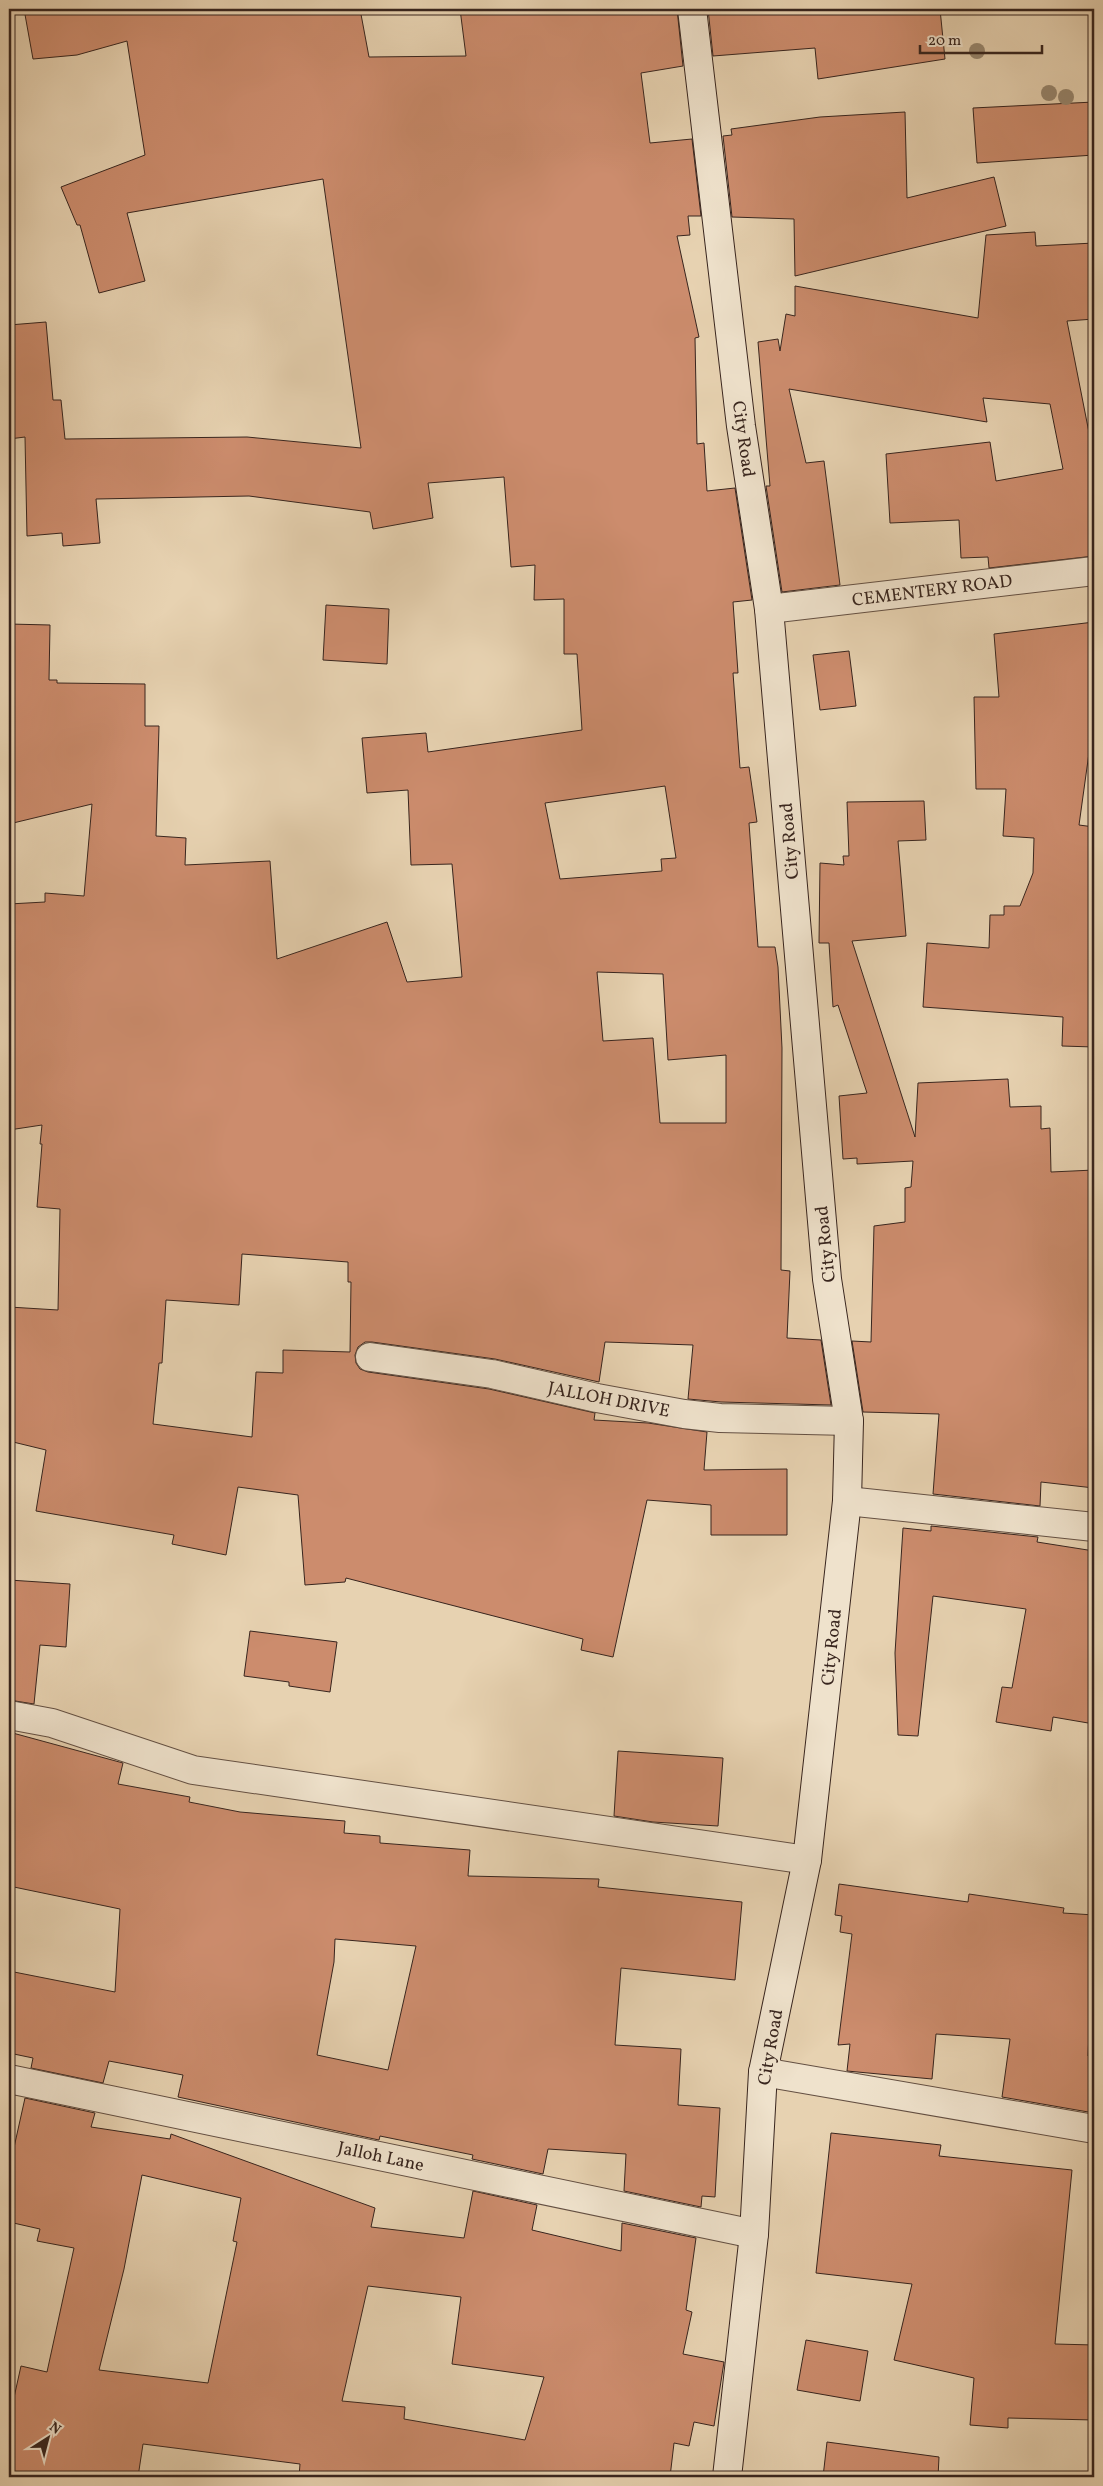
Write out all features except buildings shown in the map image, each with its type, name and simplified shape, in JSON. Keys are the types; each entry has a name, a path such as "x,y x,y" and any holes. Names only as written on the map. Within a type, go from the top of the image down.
{"street":[{"name":"City Road","path":"692,9 741,426 769,609 827,1279 849,1420 848,1501 807,1860 763,2072 754,2234 727,2477"},
{"name":"CEMENTERY ROAD","path":"769,609 1094,572"},
{"name":"JALLOH DRIVE","path":"370,1356 492,1374 598,1398 684,1414 720,1418 849,1420"},
{"path":"848,1501 1094,1528"},
{"path":"9,1715 52,1722 193,1770 807,1860"},
{"path":"763,2072 1094,2129"},
{"name":"Jalloh Lane","path":"9,2079 754,2234"}]}
